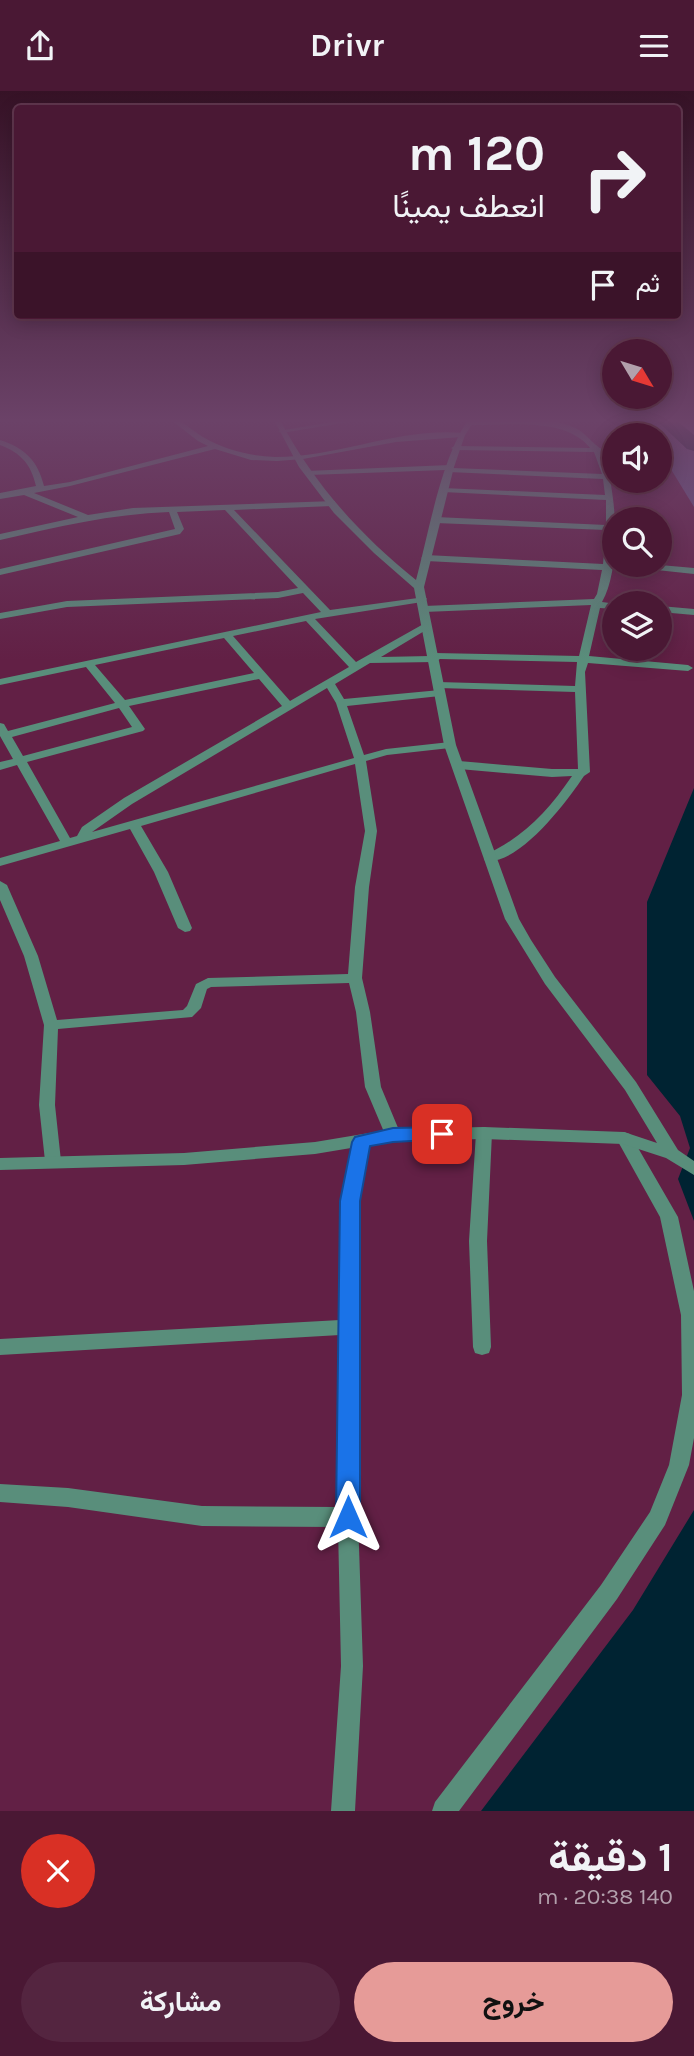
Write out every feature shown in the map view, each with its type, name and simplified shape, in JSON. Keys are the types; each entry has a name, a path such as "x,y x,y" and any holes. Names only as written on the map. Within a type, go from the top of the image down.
{"street":[{"path":"45,500 87,518"},
{"path":"330,500 422,598"},
{"path":"441,500 426,558 422,598 450,745 512,919 524,943 545,975 625,1079 672,1154"},
{"path":"0,537 87,518 172,509 332,503"},
{"path":"228,506 328,613"},
{"path":"0,572 177,532 180,529 172,509"},
{"path":"436,520 602,528"},
{"path":"426,558 602,564"},
{"path":"672,569 694,571"},
{"path":"490,858 525,841 562,800 579,774 586,769 580,689 582,659 596,603 602,594 606,577"},
{"path":"0,616 67,604 278,595 306,590"},
{"path":"0,682 328,613 422,598 602,604"},
{"path":"672,610 694,612"},
{"path":"309,618 355,667"},
{"path":"83,838 86,830 99,820 427,625"},
{"path":"226,634 288,706"},
{"path":"368,660 435,657 582,659 688,667"},
{"path":"0,766 139,729 89,664"},
{"path":"67,843 3,730 261,675"},
{"path":"329,682 341,703 360,759 371,831 361,898 355,978 363,1012 373,1087 393,1135"},
{"path":"341,703 439,689 580,689"},
{"path":"0,862 360,759 387,752 450,745"},
{"path":"459,765 579,774"},
{"path":"134,824 161,872 185,928"},
{"path":"0,885 31,956 51,1025 47,1105 54,1161"},
{"path":"51,1025 187,1014 194,1009 201,987 208,983 355,978"},
{"path":"0,1164 184,1159 315,1149 393,1135 484,1133 624,1138 672,1154 694,1169"},
{"path":"482,1347 478,1241 484,1133"},
{"path":"444,1811 609,1592 658,1517 679,1465 692,1395 690,1315 669,1217 624,1138"},
{"path":"343,1811 352,1666 348,1517 350,1201 361,1142"},
{"path":"0,1347 348,1327"},
{"path":"0,1493 68,1496 183,1514 231,1517 348,1517"}],"water":[{"path":"694,788 694,1221 678,1179 690,1148 680,1116 647,1075 647,902"},
{"path":"694,1510 694,1811 481,1811 633,1610"}],"route":[{"path":"348,1517 350,1201 361,1142 393,1135 442,1134"}]}
